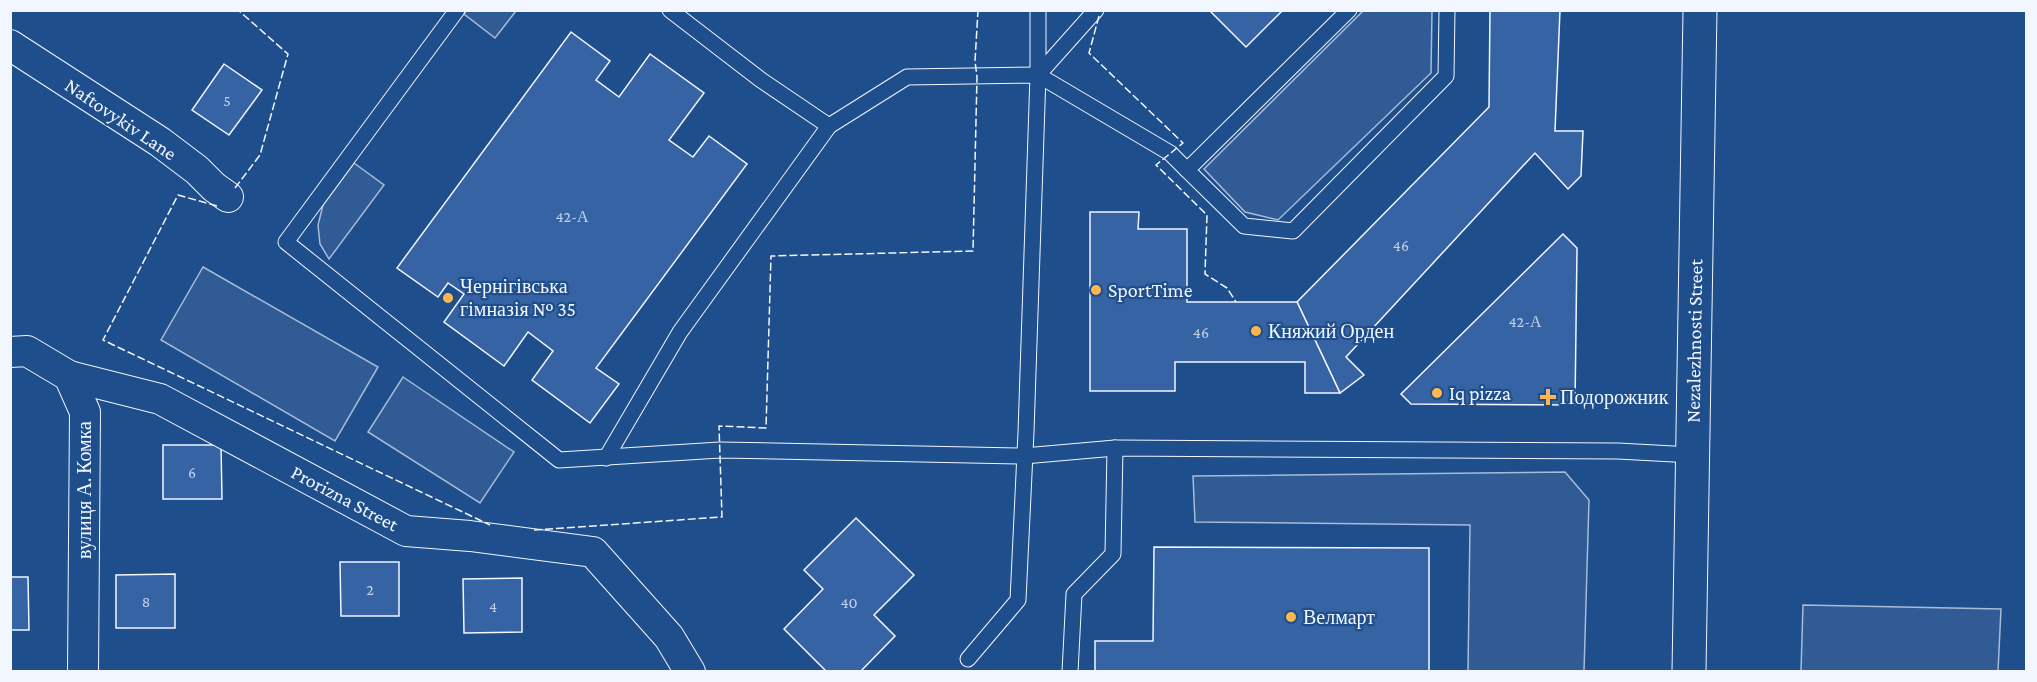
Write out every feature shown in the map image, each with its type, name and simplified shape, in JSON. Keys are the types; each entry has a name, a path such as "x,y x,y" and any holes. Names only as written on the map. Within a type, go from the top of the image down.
{"street":[{"name":"Nezalezhnosti Street","path":"1689,672 1700,10"},
{"name":"Naftovykiv Lane","path":"10,45 160,142 228,197"},
{"path":"10,352 27,351 69,376"},
{"name":"вулиця А. Комка","path":"69,376 85,412 83,672"},
{"name":"Prorizna Street","path":"69,376 160,399 406,531 470,536 593,552 669,637 690,672"}],"lane":[{"path":"457,10 286,242 559,460 720,450 1024,456 1115,448 1618,451 1692,456"},
{"path":"670,10 761,80 829,126"},
{"path":"968,659 1018,600 1038,75 1038,10"},
{"path":"1038,75 1096,10"},
{"path":"1187,170 1349,10"},
{"path":"606,458 680,333 829,126 907,77 1038,75 1170,153 1244,226 1293,231 1446,76 1447,10"},
{"path":"1070,672 1074,594 1113,554 1115,448"}],"shaded area":[{"path":"466,10 516,11 495,38 464,14"},
{"path":"1363,11 1432,11 1431,73 1278,220 1245,212 1204,169"},
{"path":"354,163 384,185 329,259 320,244 318,225 323,205"},
{"path":"203,267 378,367 335,441 161,340"},
{"path":"403,377 514,452 480,503 368,432"},
{"path":"1565,472 1589,500 1584,671 1468,671 1470,525 1195,522 1193,476"},
{"path":"1803,605 2001,609 1998,671 1801,671"}],"building":[{"path":"1209,10 1283,10 1246,47"},
{"path":"1490,10 1560,10 1555,131 1583,131 1581,176 1568,189 1535,153 1346,357 1364,375 1340,393 1297,302 1489,107"},
{"path":"571,32 610,61 596,80 619,97 650,54 704,93 669,140 693,157 709,136 747,164 596,368 619,384 590,423 532,380 553,351 528,332 504,366 444,322 464,294 448,283 438,297 397,268"},
{"path":"224,64 262,90 229,135 192,110"},
{"path":"1090,212 1139,212 1138,229 1187,229 1187,302 1297,302 1340,393 1305,393 1305,362 1175,362 1175,391 1090,391"},
{"path":"1563,234 1577,248 1575,405 1411,404 1401,394"},
{"path":"163,445 221,445 222,499 163,499"},
{"path":"856,518 914,575 874,615 895,636 860,672 827,672 784,629 823,589 804,570"},
{"name":"Велмарт","path":"1154,547 1429,548 1429,672 1095,672 1095,641 1153,641"},
{"path":"340,562 399,562 399,616 341,616"},
{"path":"175,574 175,628 116,628 116,575"},
{"path":"10,577 28,577 29,630 10,630"},
{"path":"522,578 522,632 464,633 463,579"}],"fence":[{"path":"235,188 260,155 288,54 238,10"},
{"path":"534,530 722,517 719,426 766,428 771,256 973,251 977,77 975,61 978,10"},
{"path":"1099,16 1089,53 1183,143 1156,165 1207,215 1205,274 1227,288 1236,302"},
{"path":"217,206 178,195 103,340 490,525"}],"place":[{"name":"SportTime","path":"1096,290"},
{"name":"Чернігівська гімназія № 35","path":"448,298"},
{"name":"Княжий Орден","path":"1256,331"},
{"name":"Iq pizza","path":"1437,393"},
{"name":"Подорожник","path":"1548,397"},
{"name":"Велмарт","path":"1291,617"}]}
